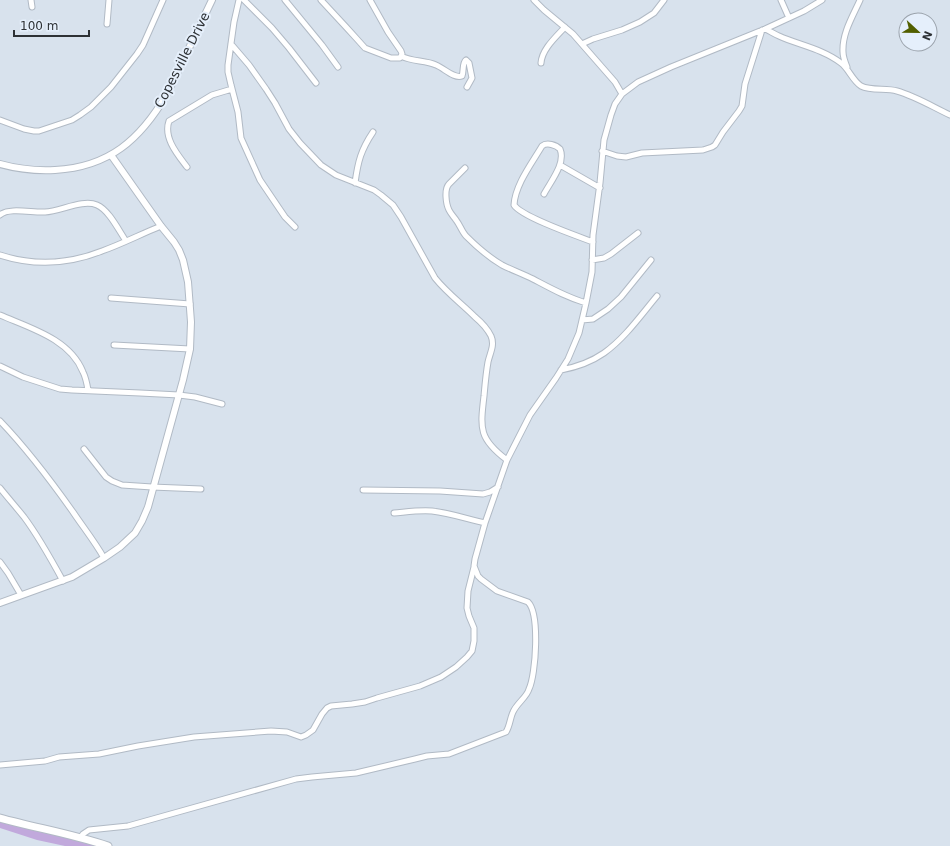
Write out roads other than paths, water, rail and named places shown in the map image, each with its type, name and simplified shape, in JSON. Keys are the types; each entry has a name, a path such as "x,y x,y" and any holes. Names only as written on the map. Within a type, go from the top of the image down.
{"main road":[{"path":"0,818 108,846"}],"street":[{"path":"31,0 32,7"},
{"path":"107,24 109,0"},
{"path":"0,120 34,131 72,120 91,107 111,87 137,54 146,40 164,0"},
{"name":"Copesville Drive","path":"0,164 31,170 61,169 81,166 101,160 119,150 144,127 159,109 212,0"},
{"path":"239,0 234,22 228,72 238,112 241,138 258,177 284,217 295,227"},
{"path":"244,0 272,28 316,83"},
{"path":"285,0 338,67"},
{"path":"321,0 365,48 391,58 398,58 401,56 412,60 432,63 459,77 463,74 464,63 466,60 469,63 472,78 467,88"},
{"path":"370,0 388,32 401,51 401,56"},
{"path":"534,0 582,44 615,82 622,94"},
{"path":"582,44 640,22 654,13 664,0"},
{"path":"781,0 789,18"},
{"path":"0,765 45,761 58,757 99,754 194,737 271,731 287,732 301,737 314,730 322,714 331,706 365,702 420,686 441,677 468,657 472,650 474,641 474,628 468,616 468,591 484,523 507,460 530,415 562,370 579,333 592,272 594,221 600,188 602,151 613,110 622,94 634,85 651,76 764,30 804,11 822,0"},
{"path":"847,68 843,53 843,42 860,0"},
{"path":"541,63 544,51 565,27"},
{"path":"764,30 771,31 778,36 832,57 847,68 857,83 861,86 897,91 950,115"},
{"path":"602,151 626,157 642,153 703,150 715,145 742,106 745,84 764,30"},
{"path":"231,44 249,65 266,89 289,129 300,143 321,165 329,171 377,192 393,205 435,278 485,326 492,340 492,350 488,367 482,424 485,436 489,443 507,460"},
{"path":"187,167 177,154 170,141 169,121 212,95 232,89"},
{"path":"355,183 359,158 373,132"},
{"path":"544,194 560,165 562,157 560,148 547,144 544,145 523,179 515,198 514,205 518,210 533,218 593,242"},
{"path":"0,603 79,574 120,547 135,534 146,513 152,487 179,395 190,349 191,326 188,282 179,250 111,155"},
{"path":"560,165 600,188"},
{"path":"465,168 446,186 446,191 447,206 449,211 456,219 467,237 501,264 563,295 586,303"},
{"path":"0,215 9,211 45,212 84,204 93,204 100,207 108,215 126,241"},
{"path":"0,256 35,262 68,261 79,259 103,251 161,226"},
{"path":"592,260 604,258 611,254 638,233"},
{"path":"582,320 593,320 608,309 621,297 651,260"},
{"path":"562,370 580,365 605,352 627,331 657,296"},
{"path":"110,298 190,304"},
{"path":"0,315 62,344 72,354 83,371 88,390"},
{"path":"114,345 190,349"},
{"path":"0,366 60,389 179,395 195,397 222,404"},
{"path":"0,421 18,440 65,501 104,558"},
{"path":"84,449 106,477 122,485 201,490"},
{"path":"363,490 440,491 483,494 498,487"},
{"path":"0,488 11,500 31,528 53,562 63,581"},
{"path":"394,513 431,511 484,523"},
{"path":"0,562 21,595"},
{"path":"80,838 89,830 128,826 296,779 356,774 427,756 453,753 506,732 513,712 528,693 530,687 536,648 535,621 531,606 528,602 503,594 485,583 478,576 474,566"}]}
